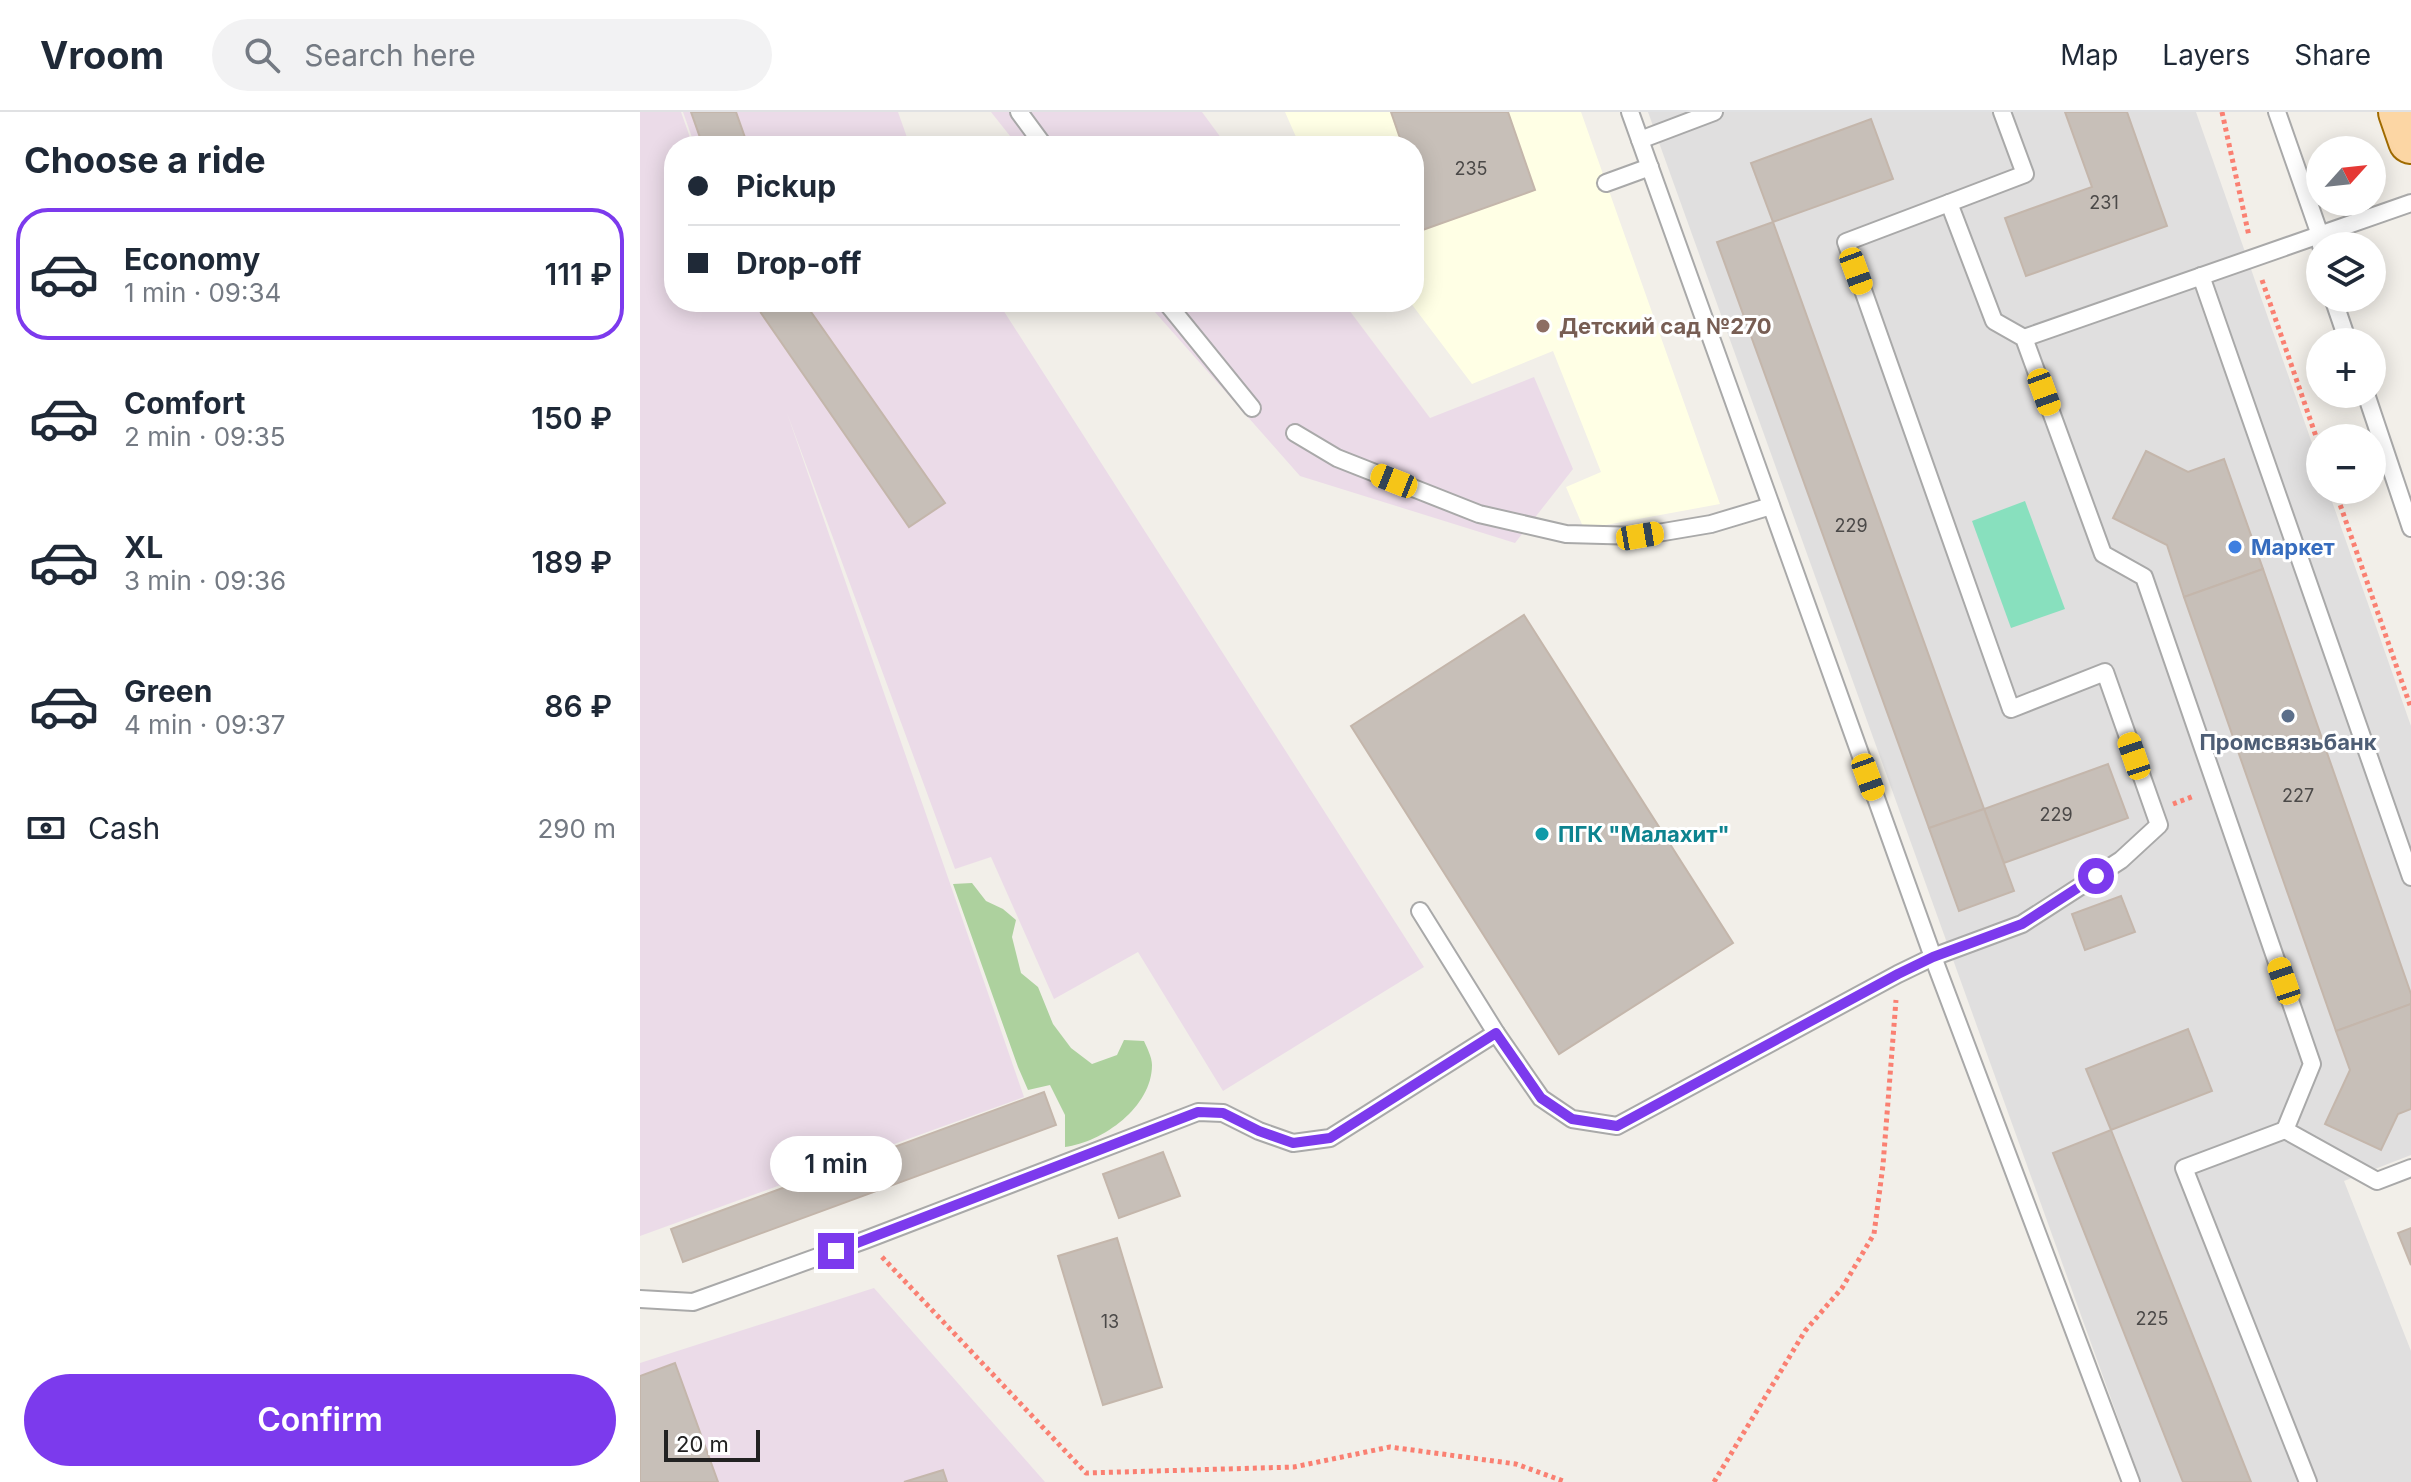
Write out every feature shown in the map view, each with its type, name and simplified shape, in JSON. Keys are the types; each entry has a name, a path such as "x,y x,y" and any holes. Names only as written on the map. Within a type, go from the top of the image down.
{"main road":[{"path":"2401,112 2411,141"}],"lane":[{"path":"1019,112 1037,136"},
{"path":"1630,112 1933,957 2131,1482"},
{"path":"1640,140 1714,112"},
{"path":"1420,911 1496,1033 1541,1098 1572,1119 1617,1126 1898,974 1933,957 2022,924 2121,860 2159,825 2105,672 2011,709 1846,242 2025,174 2002,112"},
{"path":"2277,112 2318,232"},
{"path":"1606,183 1650,167"},
{"path":"1949,203 1994,321 2024,338 2103,554 2144,577 2312,1064 2285,1130 2184,1168 2308,1482"},
{"path":"2340,232 2411,203"},
{"path":"2024,338 2201,276 2306,244"},
{"path":"2201,276 2411,877"},
{"path":"1174,312 1252,408"},
{"path":"2371,408 2411,528"},
{"path":"1295,433 1337,458 1479,514 1566,534 1640,536 1711,524 1771,506"},
{"path":"640,1299 693,1302 865,1240 1198,1112 1223,1113 1293,1143 1330,1138 1496,1033"},
{"path":"2285,1130 2377,1181 2411,1168"}],"path":[{"path":"2340,504 2411,708"},
{"path":"2154,811 2217,787"},
{"path":"1714,1482 1805,1331 1842,1288 1874,1234 1883,1165 1898,974"},
{"path":"865,1240 1086,1473 1294,1467 1390,1447 1516,1464 1566,1482"}],"shaded area":[{"path":"640,112 681,112 689,136 664,136 664,312 1004,312 1424,967 1223,1091 1138,952 1054,999 991,857 955,869 787,413 1024,1097 640,1236"},
{"path":"683,112 898,112 906,136 691,136"},
{"path":"991,112 1202,112 1220,136 1010,136"},
{"name":"Детский сад №270","path":"1285,112 1581,112 1720,504 1584,529 1566,487 1601,472 1553,351 1472,384 1418,312 1424,312 1424,136 1296,136"},
{"path":"1648,112 2196,112 2306,426 2306,504 2333,504 2411,726 2411,1155 2344,1181 2411,1351 2411,1482 2141,1482"},
{"path":"1155,312 1350,312 1430,418 1534,377 1573,469 1515,543 1300,476"},
{"path":"874,1288 1045,1482 640,1482 640,1363"}],"green space":[{"path":"2025,501 2065,609 2011,628 1972,521"},
{"path":"972,883 986,901 1016,920 1012,937 1021,973 1038,987 1053,1024 1071,1048 1092,1064 1117,1055 1124,1040 1144,1041 1152,1065 1144,1095 1123,1120 1095,1138 1065,1147 1065,1115 1050,1085 1028,1090 953,884"}],"building":[{"path":"691,112 736,112 744,136 699,136"},
{"path":"1391,112 1508,112 1535,190 1424,229 1424,136 1399,136"},
{"path":"2065,112 2127,112 2167,226 2026,276 2005,218 2092,187"},
{"path":"1871,119 1893,179 1773,222 1751,163"},
{"path":"1773,222 1984,809 1929,828 1717,242"},
{"path":"811,312 945,503 909,527 761,313"},
{"path":"2146,451 2188,472 2224,459 2263,569 2184,597 2167,545 2113,518"},
{"path":"2263,569 2411,994 2411,1004 2336,1031 2184,597"},
{"name":"ПГК \"Малахит\"","path":"1524,615 1733,943 1559,1054 1351,726"},
{"path":"2108,764 2128,818 2004,863 1984,809"},
{"path":"1984,809 2014,891 1959,911 1929,828"},
{"path":"2121,896 2135,932 2085,950 2072,914"},
{"path":"2411,1004 2411,1109 2398,1114 2381,1150 2325,1124 2350,1070 2336,1031"},
{"path":"2188,1029 2212,1091 2111,1130 2086,1069"},
{"path":"1044,1092 1056,1125 683,1262 671,1229"},
{"path":"2111,1130 2251,1482 2183,1482 2053,1153"},
{"path":"1163,1152 1180,1196 1119,1218 1103,1174"},
{"path":"2411,1228 2411,1265 2398,1233"},
{"path":"1117,1238 1162,1387 1103,1405 1058,1256"},
{"path":"675,1363 718,1482 640,1482 640,1376"},
{"path":"943,1470 947,1482 904,1482"}],"place":[{"name":"Детский сад №270","path":"1543,326"},
{"name":"Маркет","path":"2235,547"},
{"name":"Промсвязьбанк","path":"2288,716"},
{"name":"ПГК \"Малахит\"","path":"1542,834"}],"route":[{"path":"836,1251 1198,1112 1223,1113 1293,1143 1330,1138 1496,1033 1541,1098 1572,1119 1617,1126 1898,974 1933,957 2022,924 2096,876"}]}
